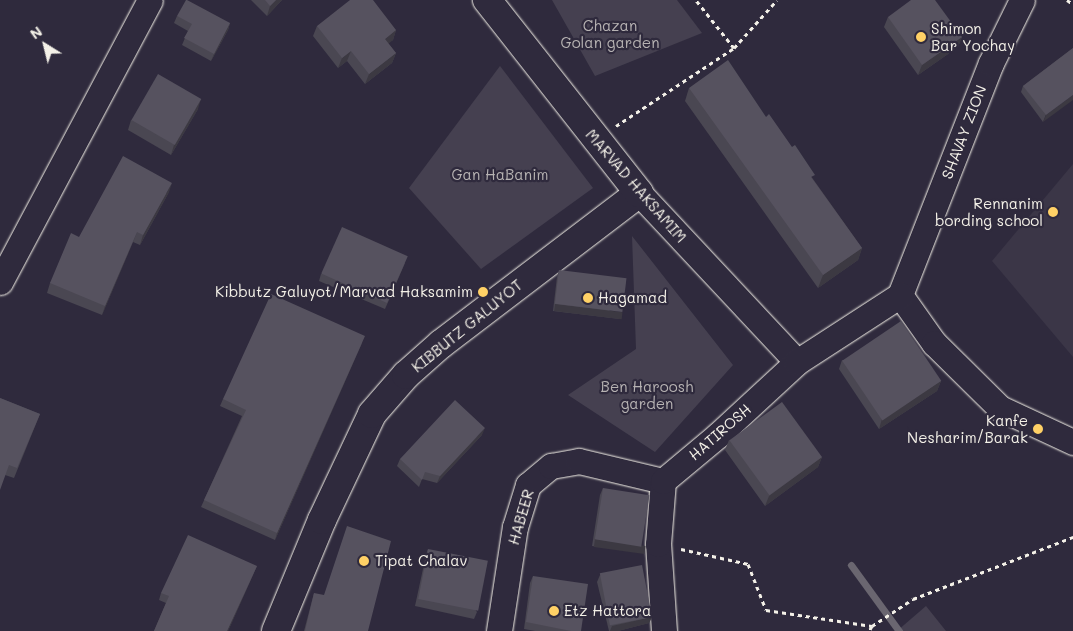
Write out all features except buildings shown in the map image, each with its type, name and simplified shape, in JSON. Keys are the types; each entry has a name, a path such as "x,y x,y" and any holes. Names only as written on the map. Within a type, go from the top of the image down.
{"street":[{"path":"0,282 150,0"},
{"name":"MARVAD HAKSAMIM","path":"487,0 595,140 639,192 797,362"},
{"name":"SHAVAY ZION","path":"900,295 991,63 1022,0"},
{"name":"KIBBUTZ GALUYOT","path":"276,631 322,520 372,414 406,376 441,344 639,192"},
{"path":"900,295 934,343 1000,408 1073,442"},
{"name":"HATIROSH","path":"663,481 718,436 797,362 900,295"},
{"name":"HABEER","path":"499,631 515,527 528,485 551,466 579,461 663,481"},
{"path":"663,481 658,544 664,631"}],"path":[{"path":"696,0 734,48"},
{"path":"595,140 734,48 777,0"},
{"path":"1067,0 1073,4"},
{"path":"868,631 872,626 913,599 1073,537"},
{"path":"658,544 748,564 766,610 872,626"}],"shaded area":[{"name":"Rennanim bording school","path":"1073,164 1073,357 992,261"}],"green space":[{"name":"Chazan Golan garden","path":"552,0 677,0 702,33 595,76"},
{"name":"Gan HaBanim","path":"500,66 593,188 481,269 409,188"},
{"name":"Ben Haroosh garden","path":"632,236 733,365 655,452 568,395 636,349"},
{"path":"926,606 946,631 897,631"}],"waterway":[{"path":"851,565 899,631"}],"place":[{"name":"Shimon Bar Yochay","path":"921,37"},
{"name":"Rennanim bording school","path":"1053,212"},
{"name":"Kibbutz Galuyot/Marvad Haksamim","path":"483,292"},
{"name":"Hagamad","path":"588,298"},
{"name":"Kanfe Nesharim/Barak","path":"1038,429"},
{"name":"Tipat Chalav","path":"364,561"},
{"name":"Etz Hattora","path":"554,611"}]}
